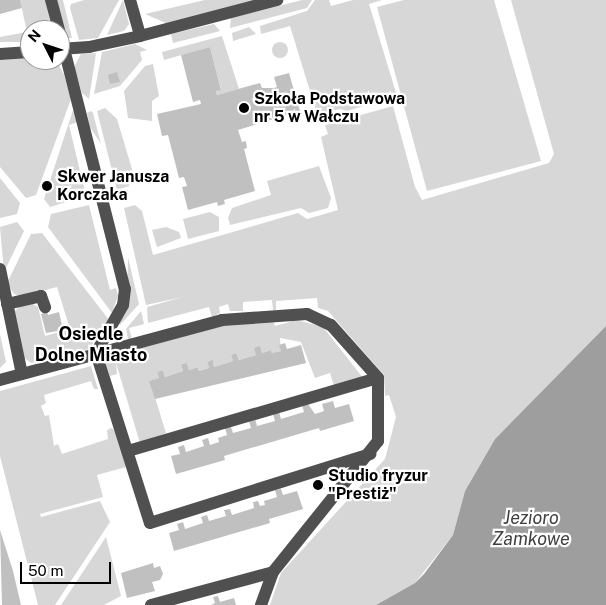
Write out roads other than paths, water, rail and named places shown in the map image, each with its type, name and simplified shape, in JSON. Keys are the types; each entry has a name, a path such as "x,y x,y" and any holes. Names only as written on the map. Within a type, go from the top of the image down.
{"street":[{"path":"51,0 57,20"},
{"path":"130,0 140,36"},
{"path":"70,48 140,36 277,0"},
{"path":"0,54 20,53"},
{"path":"68,70 125,289 123,305 96,353 150,524 370,454"},
{"path":"0,269 4,300 22,374"},
{"path":"4,300 41,296 45,307"},
{"path":"0,380 222,320 307,314 331,325 378,378 378,441 370,454 273,572 261,605"},
{"path":"128,451 378,378"},
{"path":"151,605 273,572"}],"water":[{"name":"Jezioro Zamkowe","path":"606,326 606,605 376,605 415,583 424,574 453,535 465,491 495,439"}],"place":[{"name":"Szkoła Podstawowa nr 5 w Wałczu","path":"244,108"},
{"name":"Skwer Janusza Korczaka","path":"47,186"},
{"name":"Studio fryzur \"Prestiż\"","path":"318,485"}],"district":[{"name":"Osiedle Dolne Miasto","path":"91,345"}]}
